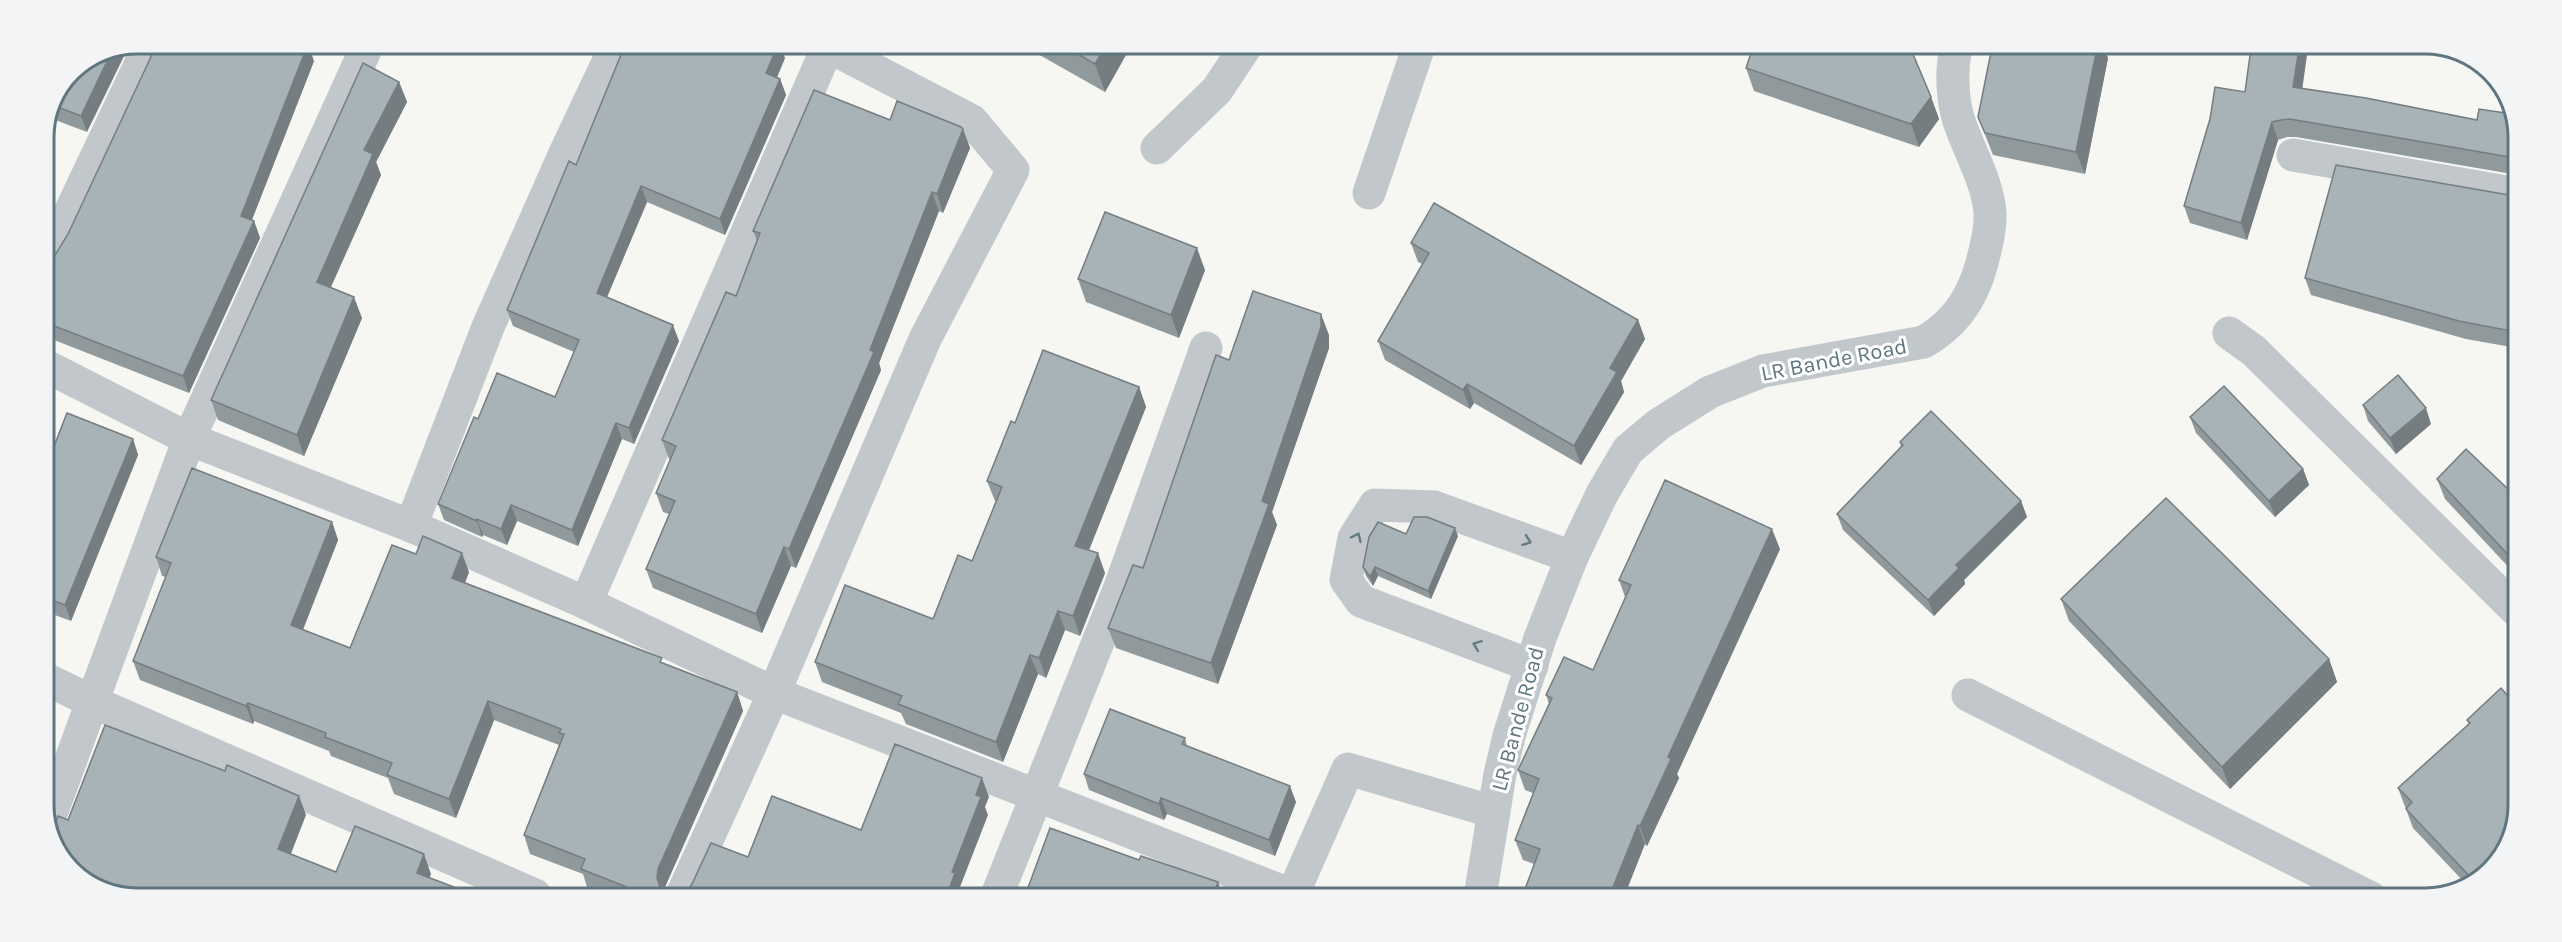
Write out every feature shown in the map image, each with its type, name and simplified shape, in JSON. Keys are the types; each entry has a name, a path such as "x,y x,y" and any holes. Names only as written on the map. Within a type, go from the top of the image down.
{"street":[{"path":"54,246 145,54"},
{"path":"54,806 189,439 363,54"},
{"path":"411,526 488,327 612,54"},
{"path":"586,603 823,54"},
{"path":"685,888 774,693 925,339 1013,170 972,121 844,54"},
{"path":"1157,148 1216,90 1241,54"},
{"path":"1369,194 1416,54"},
{"name":"LR Bande Road","path":"1481,888 1509,736 1540,638 1572,557 1602,494 1628,450 1659,424 1710,392 1763,371 1924,342 1942,331 1962,310 1971,295 1987,241 1990,213 1984,186 1958,118 1953,71 1955,54"},
{"path":"2292,155 2508,192"},
{"path":"2229,333 2254,351 2508,602"},
{"path":"1000,888 1120,587 1206,348"},
{"path":"54,370 189,439 411,526 586,603 774,693 1271,888"},
{"path":"1532,666 1360,601 1346,580 1354,538 1376,505 1434,507 1572,557"},
{"path":"54,683 93,702 521,888"},
{"path":"1968,695 2351,888"},
{"path":"1296,888 1348,770 1494,812"}],"building":[{"path":"152,54 304,54 241,216 254,221 183,376 54,326 54,257 68,234"},
{"path":"621,54 774,54 766,73 780,79 720,219 641,186 597,293 673,325 629,428 616,423 572,530 511,505 501,529 438,504 474,417 478,419 497,373 555,397 579,340 507,310 569,161 576,165"},
{"path":"1078,54 1101,54 1095,64"},
{"path":"1751,54 1913,54 1931,97 1911,124 1746,68"},
{"path":"1991,54 2096,54 2076,152 1985,133 1978,117"},
{"path":"2250,54 2298,54 2293,87 2366,98 2477,120 2479,109 2504,113 2508,132 2508,157 2290,119 2281,120 2272,122 2241,223 2184,206 2210,119 2215,87 2245,92"},
{"path":"108,59 81,116 59,108 60,105 78,78"},
{"path":"363,63 399,82 364,150 373,154 317,282 354,297 297,435 211,400"},
{"path":"814,90 890,120 897,101 963,129 937,194 932,192 870,350 874,352 789,549 784,547 756,614 646,569 675,501 656,493 676,446 662,440 726,292 736,296 760,233 753,231"},
{"path":"2336,165 2508,195 2508,330 2459,321 2305,278"},
{"path":"1434,203 1638,320 1610,368 1617,372 1574,446 1467,384 1463,390 1378,341 1429,253 1411,243"},
{"path":"1105,212 1197,248 1171,315 1078,279"},
{"path":"1253,291 1321,314 1321,327 1262,501 1269,504 1211,663 1108,628 1133,565 1143,568 1216,355 1229,360"},
{"path":"1043,350 1139,387 1075,546 1098,553 1073,616 1058,611 1039,658 1030,655 996,742 898,704 902,696 815,662 845,585 933,619 958,555 972,561 1002,487 987,481 1011,421 1015,423"},
{"path":"2398,375 2426,408 2390,438 2363,405"},
{"path":"2224,386 2303,469 2269,501 2190,417"},
{"path":"1931,411 2021,501 1956,565 1959,568 1928,600 1837,514 1903,445 1900,442"},
{"path":"67,413 133,439 65,605 54,601 54,446"},
{"path":"2466,449 2508,489 2508,555 2437,479"},
{"path":"192,468 332,522 291,625 350,648 392,545 416,554 423,536 462,553 452,578 662,658 660,662 737,692 658,869 657,878 661,888 629,888 581,869 585,859 524,835 564,734 559,733 561,729 488,701 449,799 387,775 392,763 325,737 326,733 248,703 246,706 133,661 171,563 156,557"},
{"path":"1665,480 1772,529 1668,757 1671,759 1640,826 1638,825 1613,888 1525,888 1540,849 1515,840 1539,779 1518,770 1552,698 1546,695 1564,657 1593,670 1631,585 1619,580"},
{"path":"2166,498 2329,659 2222,767 2061,599"},
{"path":"1414,517 1427,517 1455,528 1428,591 1375,567 1370,577 1363,567 1369,537 1378,522 1406,534"},
{"path":"2501,688 2508,696 2508,805 2504,831 2484,864 2468,875 2406,809 2412,802 2398,788 2470,723 2467,720"},
{"path":"1110,709 1185,738 1182,744 1290,786 1269,840 1161,798 1159,804 1084,774"},
{"path":"105,725 225,771 227,765 299,796 278,849 336,872 355,826 424,854 417,873 456,888 127,887 111,884 78,864 58,831 56,821 58,816 68,820"},
{"path":"895,744 982,778 976,795 981,797 952,872 955,873 950,888 689,888 711,843 748,857 772,796 861,830"},
{"path":"1050,828 1139,860 1141,856 1218,882 1216,888 1028,888"}]}
